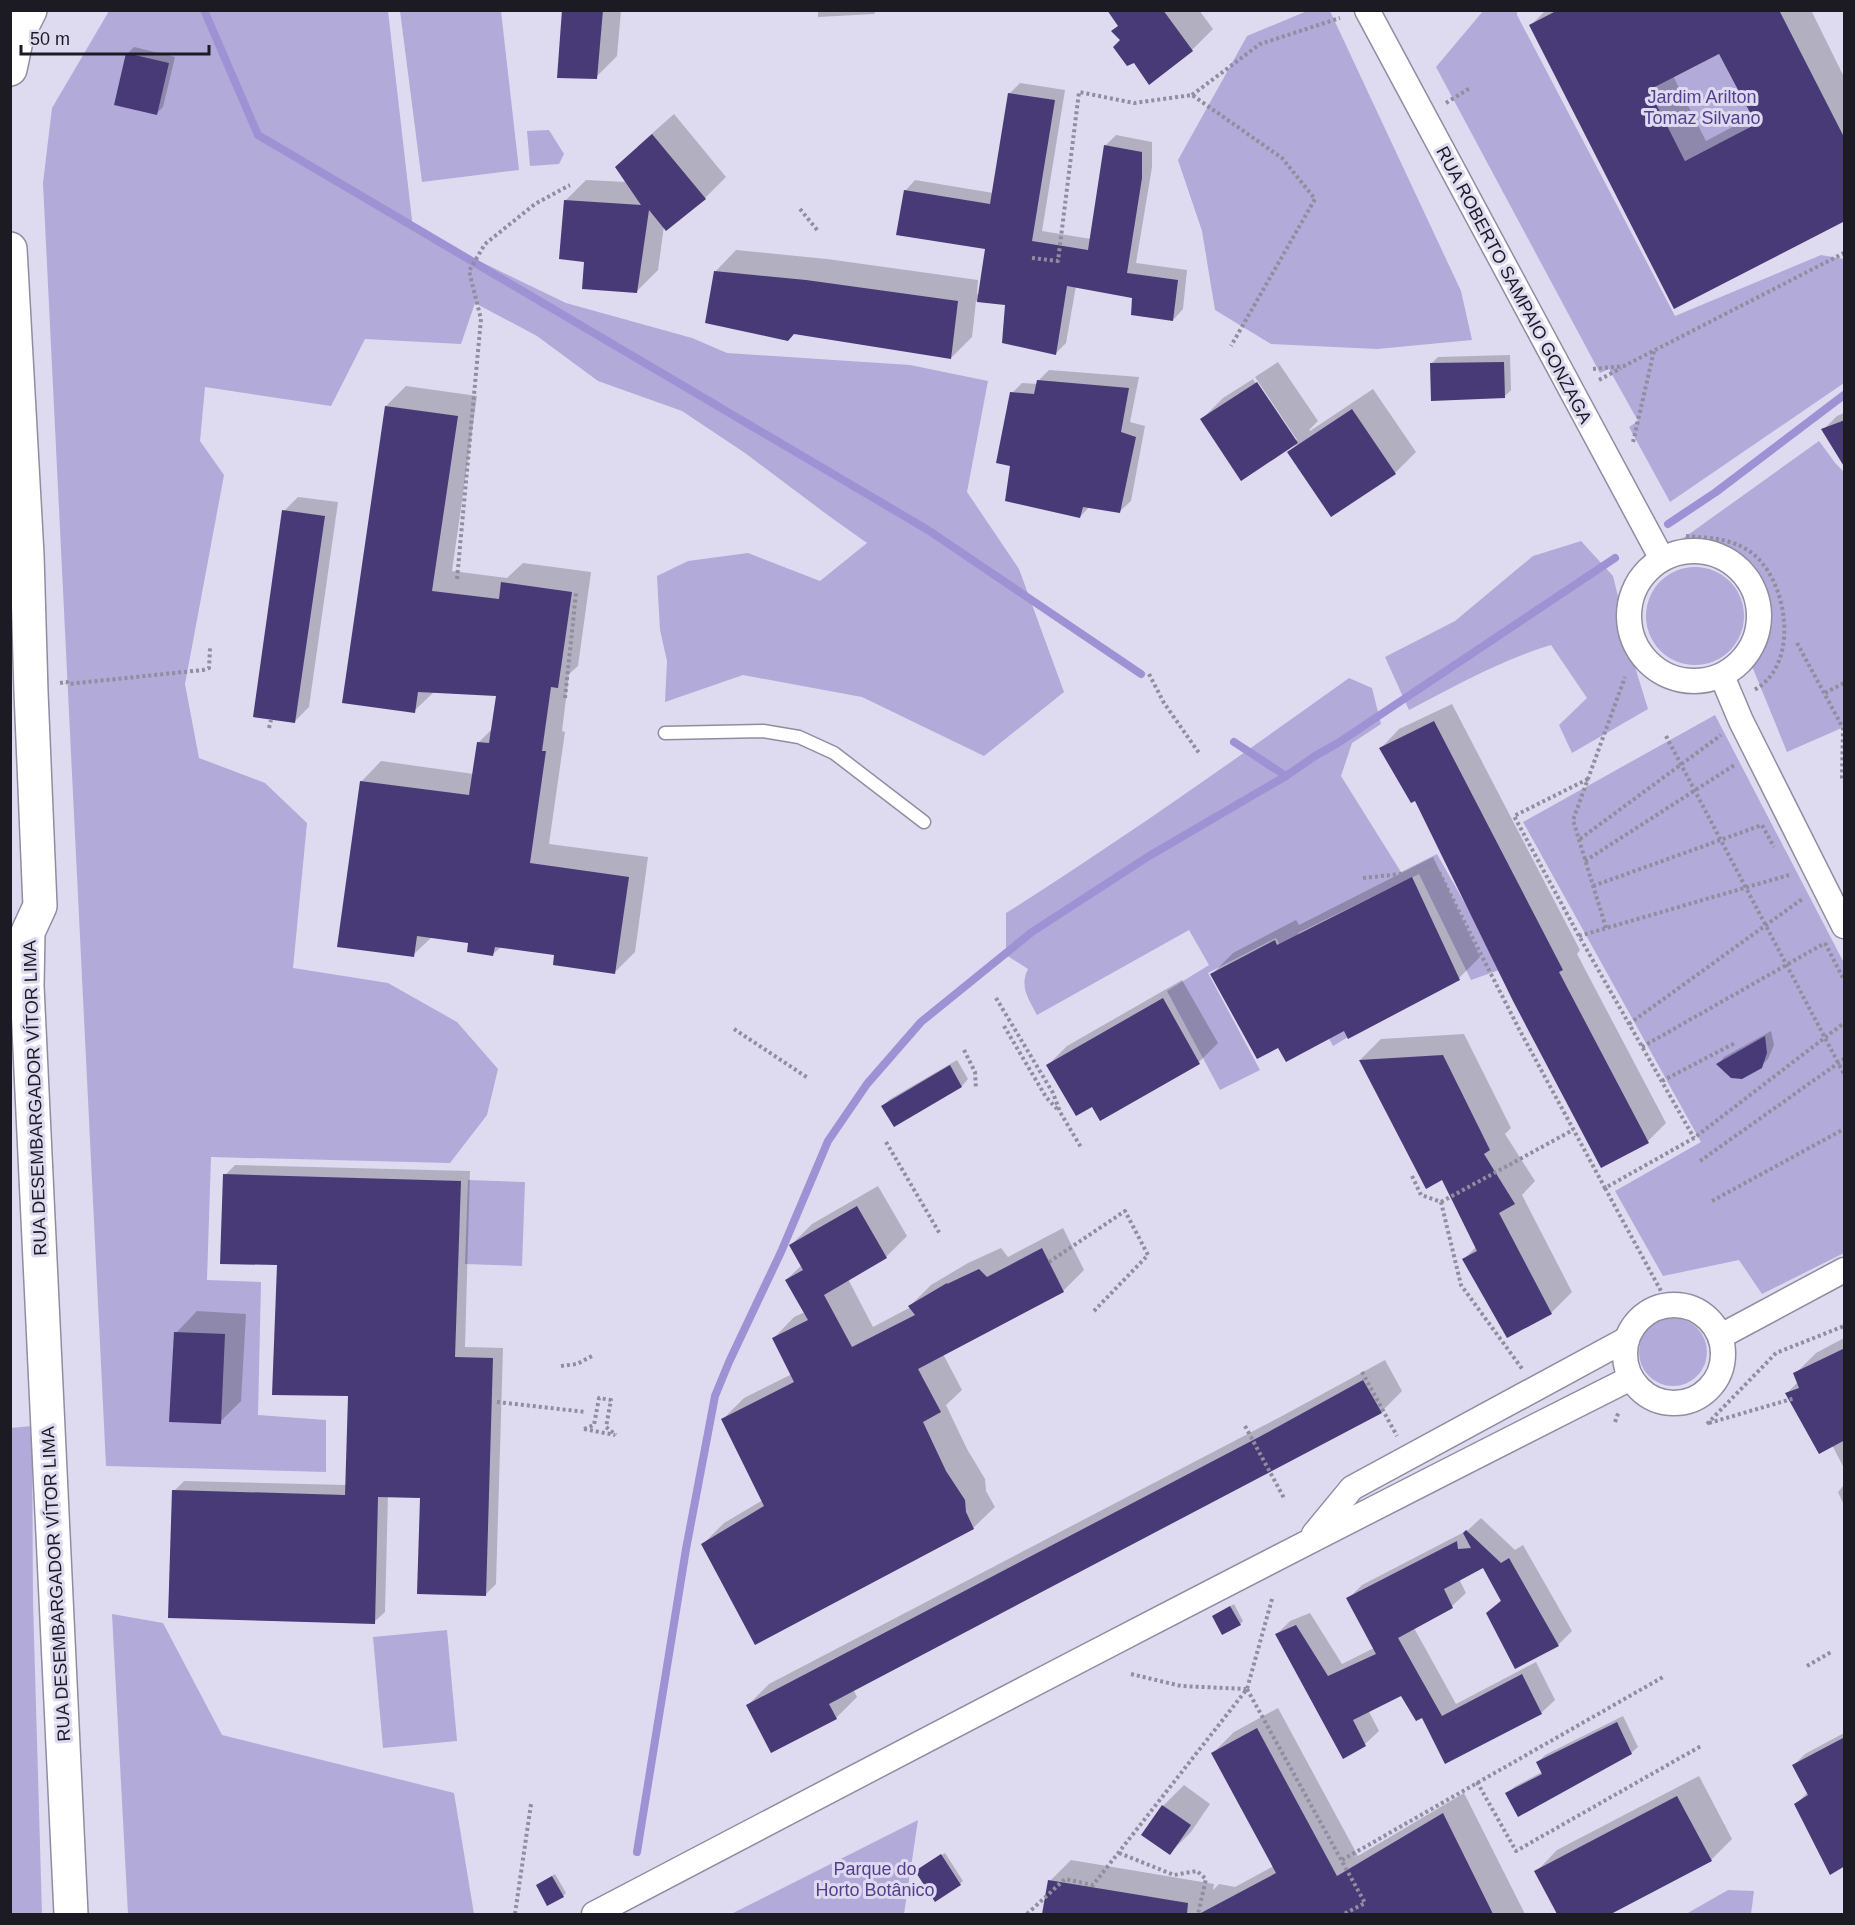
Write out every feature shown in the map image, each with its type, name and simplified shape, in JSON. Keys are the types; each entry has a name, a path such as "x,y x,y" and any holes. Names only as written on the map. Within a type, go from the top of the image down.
{"main road":[{"path":"10,69 19,27"},
{"name":"RUA DESEMBARGADOR VÍTOR LIMA","path":"10,249 19,555 40,906 22,939 28,1010 71,1914"}],"street":[{"name":"RUA ROBERTO SAMPAIO GONZAGA","path":"1367,10 1662,559"},
{"path":"1684,551 1707,551 1728,560 1746,575 1758,600 1758,628 1747,654 1722,676 1706,680 1686,680 1666,675 1649,663 1637,648 1630,629 1629,608 1635,588 1646,572 1662,559 1684,551"},
{"path":"1722,676 1845,926"},
{"path":"1721,1336 1845,1270"},
{"path":"1665,1305 1683,1305 1699,1310 1712,1321 1721,1336 1724,1350 1723,1366 1707,1391 1694,1399 1680,1403 1651,1398 1631,1378 1625,1359 1627,1339 1632,1328 1649,1311 1665,1305"},
{"path":"1307,1541 1352,1488 1627,1339"},
{"path":"594,1914 1307,1541 1631,1378"}],"lane":[{"path":"665,733 763,731 799,737 834,753 924,822"}],"path":[{"path":"1032,258 1058,261 1079,92 1134,103 1192,95 1260,44 1340,18"},
{"path":"1446,103 1470,88"},
{"path":"1192,95 1282,159 1315,199 1231,346"},
{"path":"456,579 481,319 469,271 485,244 536,204 570,185"},
{"path":"800,209 818,231"},
{"path":"1599,380 1845,253"},
{"path":"1633,442 1655,351"},
{"path":"1593,369 1624,366"},
{"path":"1579,839 1681,765 1774,674 1785,639 1782,605 1774,580 1753,554 1728,540 1686,536"},
{"path":"565,698 576,593"},
{"path":"1797,643 1843,728 1844,778"},
{"path":"58,683 67,682 68,684 203,670 208,668 210,648"},
{"path":"1149,674 1164,704 1199,753"},
{"path":"1606,928 1573,820 1625,677"},
{"path":"1825,693 1845,682"},
{"path":"269,728 271,720"},
{"path":"1666,736 1845,1074"},
{"path":"1585,861 1757,750"},
{"path":"1588,779 1514,816 1579,936 1694,1138"},
{"path":"1593,886 1762,825"},
{"path":"1363,878 1438,870 1573,1130 1661,1291"},
{"path":"1579,936 1789,874"},
{"path":"1629,1024 1802,899"},
{"path":"1642,1047 1825,943"},
{"path":"996,998 1053,1093 1060,1112 1082,1149"},
{"path":"1605,1188 1694,1138 1845,1023"},
{"path":"1004,1026 1046,1097 1060,1112"},
{"path":"734,1029 808,1078"},
{"path":"1662,1082 1735,1043"},
{"path":"964,1050 975,1072 976,1089"},
{"path":"1701,1161 1845,1059"},
{"path":"1712,1201 1845,1129"},
{"path":"1441,1203 1573,1130"},
{"path":"886,1142 940,1234"},
{"path":"1412,1176 1421,1195 1441,1203"},
{"path":"1441,1203 1461,1285 1525,1373"},
{"path":"1049,1262 1125,1211 1148,1254 1095,1311"},
{"path":"1795,1398 1707,1424 1776,1353 1845,1326"},
{"path":"561,1366 577,1364 592,1356"},
{"path":"1362,1372 1399,1439"},
{"path":"599,1398 611,1400 606,1427 616,1436 584,1429 594,1425 599,1398"},
{"path":"497,1402 586,1412"},
{"path":"1245,1426 1284,1498"},
{"path":"1027,1914 1065,1879 1094,1885 1247,1689 1272,1599"},
{"path":"1807,1666 1831,1652"},
{"path":"1131,1674 1181,1686 1247,1689"},
{"path":"1342,1860 1663,1677"},
{"path":"1247,1689 1365,1903 1344,1914"},
{"path":"1478,1782 1516,1851 1701,1746"},
{"path":"515,1914 531,1804"},
{"path":"1119,1853 1174,1875 1197,1871 1206,1879 1198,1914"}],"green space":[{"path":"109,11 388,11 413,229 566,303 692,338 727,353 910,365 988,381 967,492 1019,569 1064,692 984,756 862,697 743,675 665,702 667,661 660,630 657,576 688,561 748,553 820,581 867,543 745,453 682,411 598,381 537,336 475,303 461,344 365,339 331,406 205,387 200,441 224,475 185,684 199,758 265,783 307,823 293,968 388,983 457,1022 498,1069 487,1115 450,1163 211,1157 207,1280 261,1282 258,1415 326,1420 326,1472 106,1466 43,183 52,108"},
{"path":"400,11 501,11 519,170 422,182"},
{"path":"1307,11 1330,11 1461,291 1472,340 1377,349 1271,344 1215,310 1202,231 1178,160 1247,36"},
{"path":"1483,11 1517,11 1517,15 1675,316 1821,255 1844,259 1844,383 1670,502 1629,427 1638,421 1609,369 1600,373 1436,67"},
{"name":"Jardim Arilton Tomaz Silvano","path":"1719,54 1756,124 1685,161 1649,90"},
{"path":"549,130 564,154 559,164 530,166 527,131"},
{"path":"1819,441 1844,472 1844,727 1787,752 1747,654 1758,629 1758,603 1754,591 1740,570 1730,561 1707,551 1684,551 1678,542"},
{"path":"1581,541 1613,576 1648,709 1572,753 1559,725 1587,698 1551,645 1496,666 1409,710 1385,657 1455,621 1533,556"},
{"path":"1695,567 1714,571 1730,581 1740,597 1744,616 1740,635 1730,651 1714,661 1695,665 1676,661 1660,651 1650,635 1646,616 1650,597 1660,581 1676,571"},
{"path":"1349,678 1372,688 1381,724 1352,743 1341,776 1401,872 1437,854 1502,969 1471,980 1419,874 1298,933 1348,1037 1333,1046 1276,938 1208,973 1260,1070 1220,1090 1167,991 1209,965 1189,930 1037,1015 1025,987 1025,975 1028,969 1006,955 1006,913 1179,798"},
{"path":"1715,715 1844,963 1844,1253 1762,1294 1739,1260 1663,1276 1615,1191 1701,1142 1523,822"},
{"path":"468,1180 525,1182 522,1266 465,1264"},
{"path":"1666,1318 1680,1318 1692,1323 1702,1333 1707,1352 1702,1371 1692,1381 1680,1386 1666,1386 1654,1381 1644,1371 1639,1359 1639,1345 1644,1333 1654,1323"},
{"path":"32,1426 33,1602 42,1914 11,1914 10,1428"},
{"path":"112,1614 163,1623 222,1735 454,1793 474,1914 128,1914"},
{"path":"447,1630 457,1741 383,1748 373,1637"},
{"name":"Parque do Horto Botânico","path":"918,1820 904,1914 731,1914"},
{"path":"1728,1890 1754,1891 1751,1914 1686,1914"}],"building":[{"path":"562,10 603,10 597,79 557,78"},
{"path":"1107,10 1163,10 1193,51 1149,85 1134,63 1127,66 1113,47 1120,40 1111,31 1118,26"},
{"path":"1558,10 1779,10 1845,139 1845,221 1674,309 1529,25","holes":["1719,54 1756,124 1685,161 1649,90"]},
{"path":"126,53 169,63 157,115 114,105"},
{"path":"1008,93 1055,100 1032,241 1088,250 1104,145 1142,152 1142,178 1127,273 1178,280 1173,321 1131,315 1132,298 1067,286 1056,355 1002,343 1005,305 977,302 985,249 896,235 904,190 990,204"},
{"path":"652,134 706,199 666,231 649,210 637,293 582,289 584,262 559,259 564,200 641,205 615,167"},
{"path":"714,271 806,280 958,301 951,359 794,334 788,341 705,323"},
{"path":"1504,362 1505,398 1431,401 1430,363"},
{"path":"1037,380 1129,388 1121,432 1136,437 1120,513 1083,507 1080,518 1005,501 1010,466 996,463 1010,392 1034,394"},
{"path":"1257,382 1298,443 1241,481 1200,419"},
{"path":"385,406 458,416 432,591 499,599 501,582 572,592 558,688 551,687 542,751 546,751 530,863 629,877 615,974 553,965 554,955 495,947 493,956 467,952 468,943 417,936 414,957 337,947 360,781 469,795 477,742 489,743 496,696 418,692 415,713 342,703"},
{"path":"1352,409 1396,474 1331,517 1287,452"},
{"path":"1845,420 1845,468 1821,429"},
{"path":"282,510 325,516 295,723 253,717"},
{"path":"1434,721 1563,970 1559,972 1649,1143 1601,1168 1513,1001 1415,801 1411,803 1379,748"},
{"path":"1412,877 1460,980 1348,1039 1344,1031 1286,1062 1278,1048 1257,1059 1210,974 1275,940 1277,945"},
{"path":"1163,998 1200,1064 1100,1121 1092,1107 1076,1116 1046,1065"},
{"path":"1765,1036 1767,1053 1762,1068 1742,1079 1731,1078 1716,1064"},
{"path":"1443,1055 1490,1150 1484,1154 1515,1204 1499,1213 1552,1314 1507,1338 1462,1259 1477,1251 1442,1180 1426,1189 1359,1060"},
{"path":"950,1065 962,1087 894,1127 881,1106"},
{"path":"223,1174 461,1181 455,1357 493,1358 486,1596 417,1594 420,1498 378,1497 375,1624 168,1618 172,1490 345,1495 348,1396 272,1395 277,1265 220,1264"},
{"path":"857,1206 887,1258 824,1295 852,1347 915,1315 908,1306 947,1283 979,1269 987,1277 1042,1248 1064,1292 918,1369 941,1412 923,1422 946,1471 965,1500 966,1512 974,1529 755,1645 701,1544 764,1506 721,1419 794,1382 772,1338 808,1320 785,1280 803,1270 789,1245"},
{"path":"174,1332 225,1334 221,1424 169,1422"},
{"path":"1845,1348 1845,1440 1819,1454 1785,1393 1799,1388 1793,1373"},
{"path":"1363,1380 1382,1413 829,1704 837,1719 771,1753 746,1705 1259,1437"},
{"path":"1466,1530 1501,1563 1509,1558 1559,1646 1515,1669 1486,1613 1501,1601 1483,1568 1444,1589 1453,1608 1398,1638 1442,1716 1522,1674 1542,1714 1445,1764 1422,1718 1416,1721 1401,1696 1353,1720 1366,1746 1343,1759 1275,1634 1296,1625 1328,1676 1376,1654 1346,1598 1457,1541 1458,1549 1471,1548 1463,1533"},
{"path":"1230,1606 1241,1625 1222,1635 1212,1616"},
{"path":"1617,1722 1632,1754 1518,1817 1505,1793 1542,1774 1536,1762"},
{"path":"1257,1728 1337,1876 1443,1813 1493,1914 1199,1914 1276,1873 1211,1753"},
{"path":"1845,1737 1845,1866 1830,1875 1794,1804 1808,1795 1792,1765"},
{"path":"1677,1796 1712,1861 1611,1914 1557,1914 1534,1871"},
{"path":"1162,1805 1191,1825 1170,1855 1141,1835"},
{"path":"941,1854 961,1885 935,1902 915,1871"},
{"path":"552,1876 564,1897 547,1906 536,1885"},
{"path":"1048,1880 1188,1903 1187,1914 1042,1914"}],"waterway":[{"path":"204,10 258,135 928,530 1141,674"},
{"path":"1668,524 1716,492 1844,395"},
{"path":"637,1852 686,1549 715,1396 781,1252 828,1141 867,1084 921,1022 1032,932 1149,856 1338,743 1615,558"},
{"path":"1234,742 1286,776"}]}
